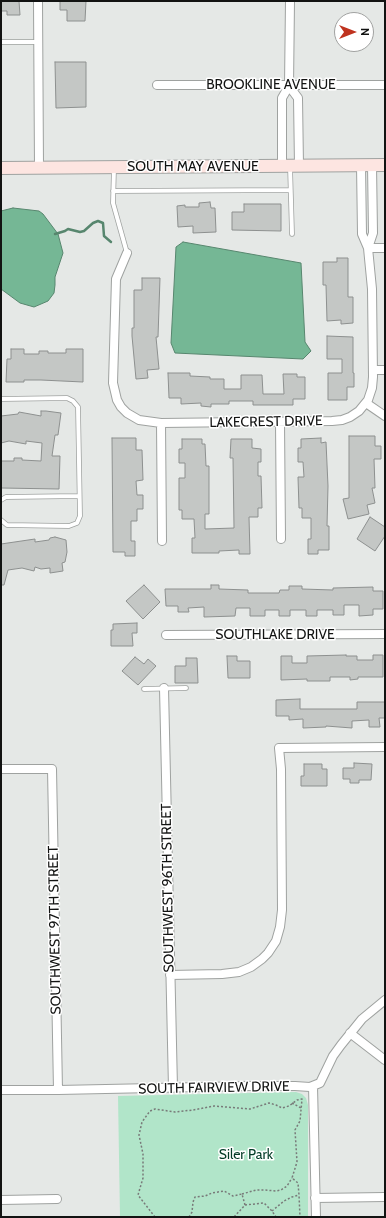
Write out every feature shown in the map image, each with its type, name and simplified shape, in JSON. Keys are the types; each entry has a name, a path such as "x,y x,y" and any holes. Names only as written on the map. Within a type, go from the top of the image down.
{"main road":[{"name":"SOUTH MAY AVENUE","path":"1,168 385,165"}],"street":[{"path":"38,1 39,168"},
{"path":"290,1 289,86 282,98 290,166"},
{"name":"BROOKLINE AVENUE","path":"157,85 385,85"},
{"path":"289,86 298,98 290,166"},
{"path":"367,165 373,232 368,248"},
{"path":"367,165 362,217 362,234 368,248 372,289 373,370 372,388 366,403 385,416"},
{"path":"368,248 385,248"},
{"path":"127,253 116,279 113,388 118,404 127,413 139,420 161,423 162,541"},
{"path":"373,370 385,370"},
{"name":"LAKECREST DRIVE","path":"161,423 342,420 359,411 366,403"},
{"path":"280,422 280,539"},
{"name":"SOUTHLAKE DRIVE","path":"166,635 385,634"},
{"name":"SOUTHWEST 96TH STREET","path":"164,688 173,1088"},
{"path":"170,975 222,974 240,972 251,967 262,959 276,941 280,927 282,910 281,769 279,748 385,747"},
{"name":"SOUTHWEST 97TH STREET","path":"1,769 52,769 58,1090"},
{"path":"316,1217 313,1086 320,1083 333,1056 350,1033 362,1019 385,1000"},
{"path":"350,1033 385,1060"},
{"name":"SOUTH FAIRVIEW DRIVE","path":"1,1090 313,1086"},
{"path":"316,1198 385,1197"},
{"path":"1,1200 58,1199"}],"lane":[{"path":"1,42 38,42"},
{"path":"290,166 292,234"},
{"path":"114,167 113,203 127,253"},
{"path":"114,191 290,190"},
{"path":"362,217 372,217"},
{"path":"1,399 67,398 73,401 78,407 80,516 77,522 69,526 7,525 1,520"},
{"path":"1,500 6,497 79,496"},
{"path":"144,689 186,688"}],"path":[{"path":"155,1217 138,1195 143,1178 143,1154 139,1135 142,1122 150,1111 155,1109 175,1112 214,1106 250,1109 269,1103 276,1104 282,1108 297,1100 302,1100 300,1121 295,1130 297,1162 292,1178 287,1186 276,1191 256,1190 233,1196 224,1192 218,1192 195,1198 192,1212 189,1217"},
{"path":"292,1103 302,1109"},
{"path":"292,1178 298,1183 300,1217"},
{"path":"242,1194 245,1204"},
{"path":"272,1210 284,1201 299,1195"},
{"path":"234,1217 245,1204 264,1203 272,1210 276,1217"}],"green space":[{"name":"Siler Park","path":"296,1092 302,1094 306,1098 308,1105 308,1217 120,1217 118,1096"}],"shaded area":[{"path":"13,208 39,211 43,214 58,234 63,253 55,277 54,293 48,301 34,307 20,303 1,289 1,211"},
{"path":"183,242 301,263 305,342 311,351 303,359 175,353 171,343 176,247"}],"building":[{"path":"1,1 19,1 20,15 7,15 7,11 1,11"},
{"path":"60,1 86,1 85,21 67,21 67,10 60,10"},
{"path":"55,62 86,62 86,107 56,108"},
{"path":"210,202 211,208 215,208 216,232 193,233 193,226 178,227 177,206 185,205 185,207 199,207 199,203"},
{"path":"244,204 281,204 281,231 232,230 232,212 244,212"},
{"path":"337,258 348,258 348,297 353,297 353,323 341,324 341,320 327,321 326,285 323,285 323,262 337,262"},
{"path":"142,278 160,278 158,337 156,337 159,369 147,370 148,378 136,379 132,336 132,328 134,328 134,290 142,290"},
{"path":"327,336 353,337 354,387 347,387 347,400 328,400 328,373 342,373 342,359 327,359"},
{"path":"11,349 24,349 24,354 39,354 39,351 48,351 48,353 66,353 66,349 83,349 83,382 24,380 24,382 6,382 7,359 11,359"},
{"path":"168,373 190,373 190,376 210,377 210,379 224,379 224,389 241,389 241,375 262,375 263,394 284,394 283,374 297,374 297,377 305,377 305,399 293,399 293,405 253,405 253,401 229,401 229,404 211,404 211,407 201,406 201,403 181,404 181,398 169,398"},
{"path":"41,411 61,413 58,435 55,435 52,456 60,456 59,489 1,488 1,461 14,461 14,458 22,458 22,460 41,461 42,443 26,441 26,444 9,441 1,443 1,416 18,414 19,412 41,416"},
{"path":"349,436 375,436 375,446 381,446 381,459 374,459 375,488 372,488 375,503 367,505 369,514 348,519 343,499 349,498"},
{"path":"112,438 136,438 136,450 142,450 143,480 136,481 137,495 143,495 143,509 137,509 137,521 131,521 131,541 135,541 135,556 125,556 125,552 113,552"},
{"path":"321,438 321,443 326,442 328,486 327,526 329,526 329,550 318,550 318,554 308,554 308,539 311,539 311,518 302,518 302,508 299,508 298,477 304,477 303,462 298,462 298,448 301,448 301,439"},
{"path":"182,439 202,439 202,444 205,444 206,466 209,466 209,514 205,514 205,529 234,528 233,458 230,458 231,439 252,439 252,448 261,449 261,462 258,462 258,476 261,476 262,508 258,508 258,517 249,517 250,554 239,554 239,550 219,551 219,553 192,553 192,538 195,538 194,519 182,519 182,510 179,510 179,478 185,478 185,463 179,463 179,449 182,449"},
{"path":"370,517 385,527 385,536 375,551 357,539"},
{"path":"55,537 66,540 67,552 65,562 62,563 63,571 50,573 50,568 41,569 35,567 34,571 22,568 8,570 4,585 1,585 1,544 35,539 35,542 49,540 50,538"},
{"path":"144,585 160,602 143,619 126,601"},
{"path":"211,585 219,585 219,589 248,590 248,593 279,593 280,590 289,590 289,586 302,586 302,589 333,590 333,588 373,587 373,591 383,591 383,609 373,609 373,615 359,616 359,605 344,605 344,615 333,615 333,610 317,610 317,616 306,616 306,610 290,610 290,616 279,616 279,610 265,610 265,616 250,616 250,608 236,608 235,616 204,617 204,607 188,608 189,612 178,612 178,606 166,606 165,589 211,589"},
{"path":"137,623 137,633 132,633 133,646 111,646 111,630 113,630 113,624"},
{"path":"373,655 383,655 383,677 358,677 358,679 350,680 350,677 330,677 330,681 307,681 307,679 281,680 281,656 292,656 292,663 307,663 307,656 357,656 357,660 373,660"},
{"path":"227,656 237,656 237,661 250,661 250,678 228,678"},
{"path":"135,657 144,664 148,659 156,666 138,685 122,671"},
{"path":"186,658 197,658 198,683 175,683 175,666 186,666"},
{"path":"300,699 300,709 357,709 357,702 385,702 385,718 379,718 380,727 369,727 369,720 352,721 352,728 326,726 303,728 303,719 289,720 289,716 276,716 276,700"},
{"path":"354,763 372,764 371,780 359,780 359,783 350,783 350,779 343,779 343,768 354,768"},
{"path":"304,764 322,764 322,769 327,769 327,786 301,786 301,776 304,776"}],"waterway":[{"path":"55,234 68,229 80,232 84,231 93,223 98,221 103,223 104,236 111,242"}]}
